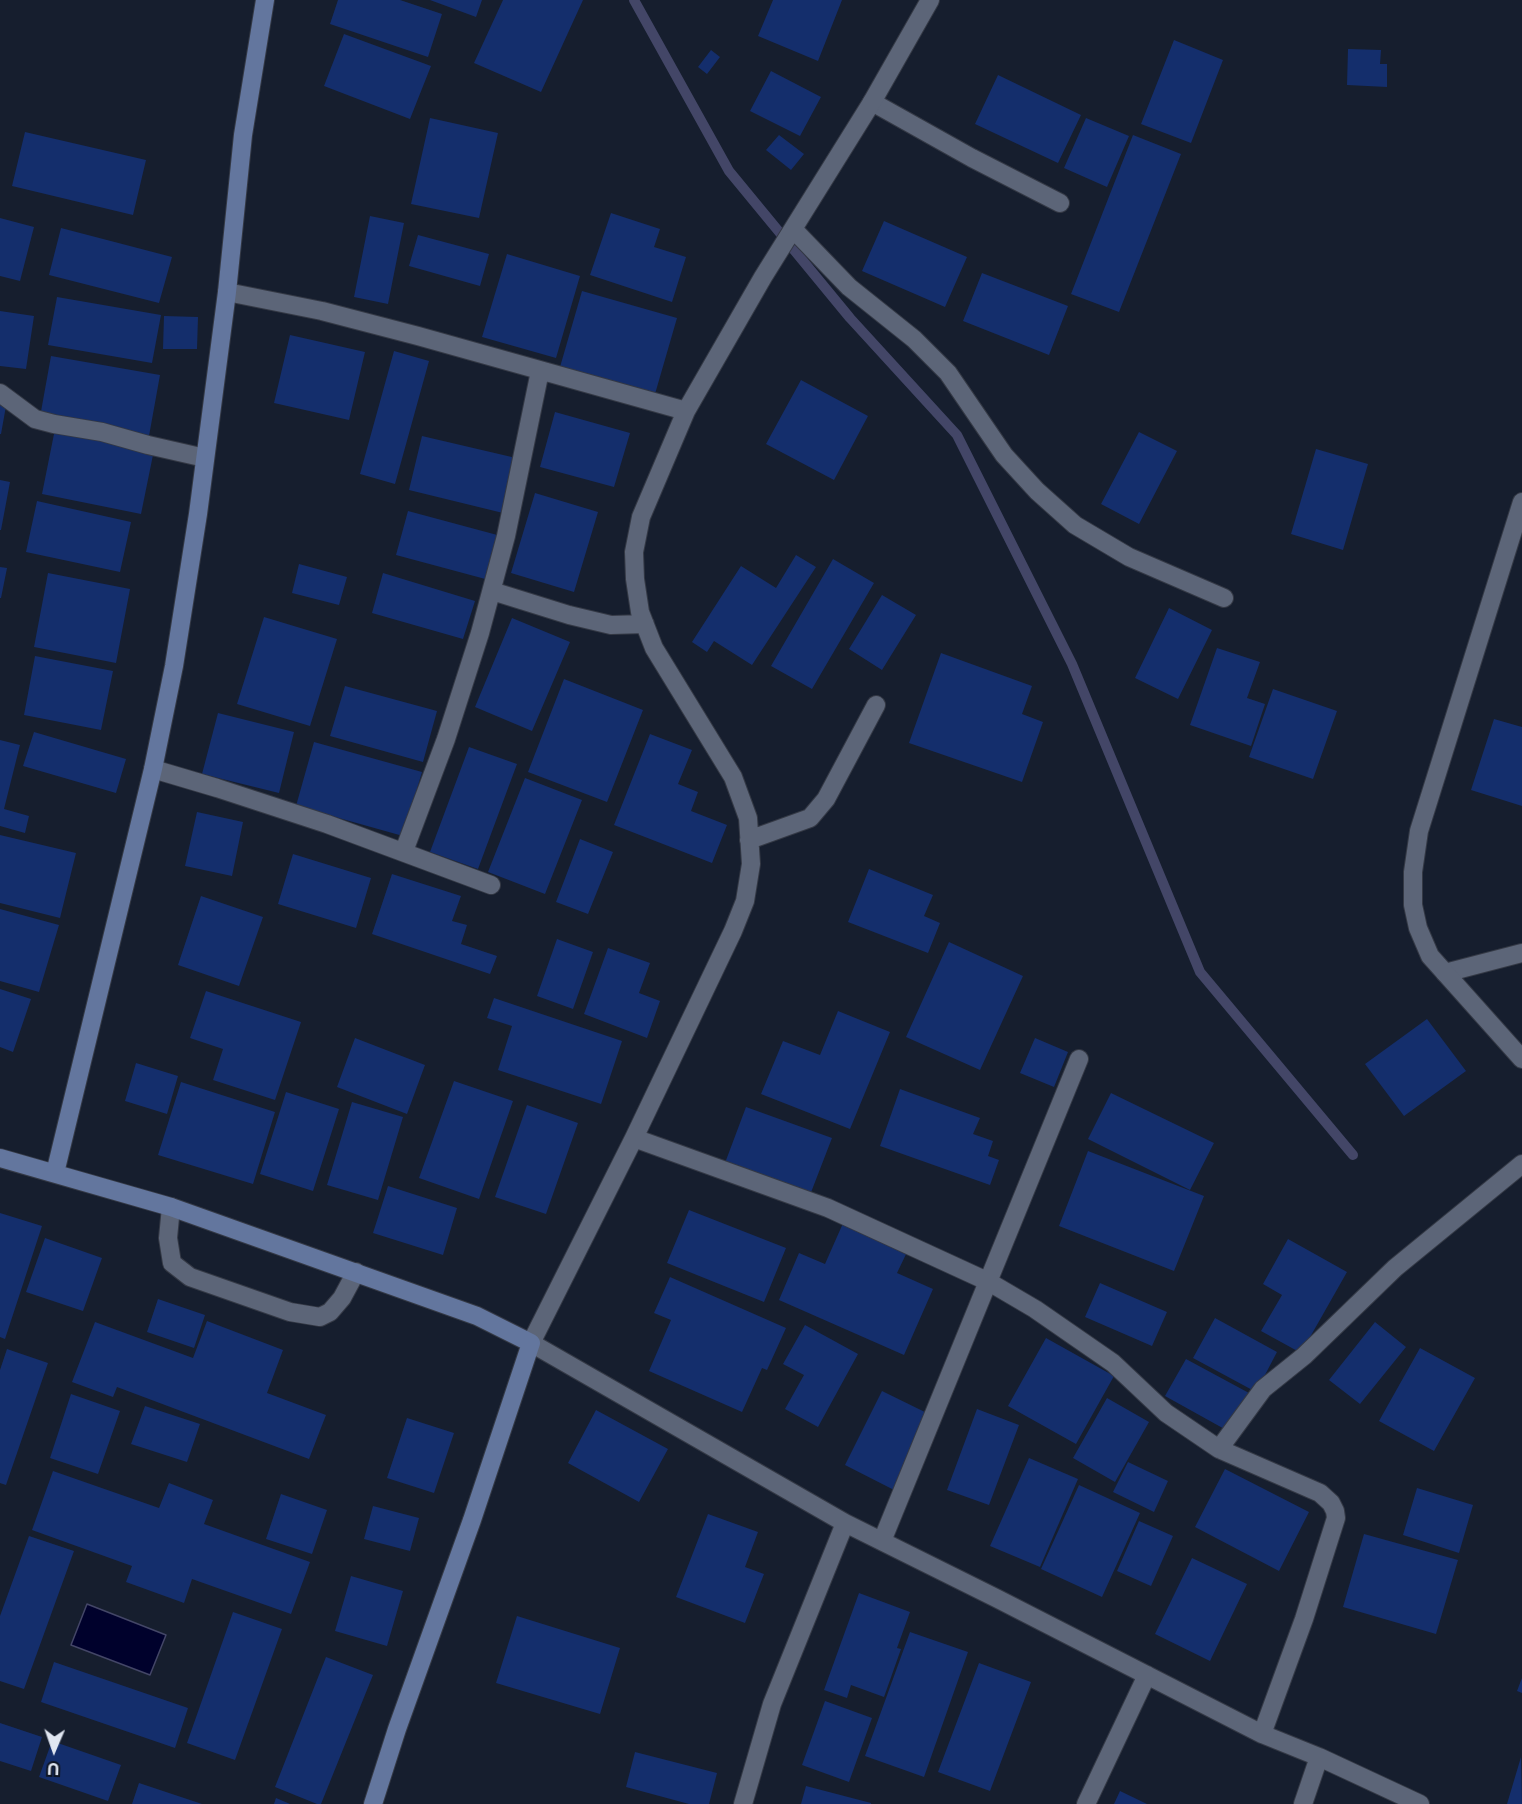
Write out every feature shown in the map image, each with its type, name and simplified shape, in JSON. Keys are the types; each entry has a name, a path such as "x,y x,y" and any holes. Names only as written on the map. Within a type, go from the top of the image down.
{"street":[{"path":"55,1173 153,769 174,666 198,514 227,292 243,135 265,0"},
{"path":"373,1804 531,1343 634,1138 733,932 748,882 751,864 748,818 733,777 654,648 640,612 634,552 641,517 687,411 764,277 872,102 930,0"},
{"path":"872,102 972,158 1060,203"},
{"path":"791,232 849,287 914,339 948,373 1004,455 1037,491 1075,525 1129,557 1224,598"},
{"path":"227,292 322,311 687,411"},
{"path":"404,851 446,739 492,591 506,536 540,371"},
{"path":"0,393 35,419 102,432 205,458"},
{"path":"1522,502 1419,831 1413,872 1413,905 1418,927 1430,956 1522,1059"},
{"path":"492,591 569,615 611,625 645,624"},
{"path":"749,840 810,818 826,799 876,705"},
{"path":"153,769 327,824 491,885"},
{"path":"1445,973 1522,953"},
{"path":"882,1541 1079,1059"},
{"path":"634,1138 828,1208 989,1282 1035,1309 1113,1363 1166,1413 1219,1449 1320,1493 1331,1503 1336,1518 1304,1619 1262,1734"},
{"path":"0,1158 171,1207 477,1316 531,1343 845,1523 1262,1734 1319,1757 1420,1804"},
{"path":"1219,1449 1263,1389 1304,1356 1395,1268 1522,1164"},
{"path":"171,1207 168,1238 172,1263 190,1276 290,1312 320,1317 330,1311 342,1298 356,1272"},
{"path":"743,1804 772,1704 845,1523"},
{"path":"1086,1804 1147,1675"},
{"path":"1303,1804 1319,1757"}],"water":[{"path":"87,1604 166,1635 150,1675 71,1645"}],"building":[{"path":"338,0 400,0 442,14 428,57 330,24"},
{"path":"430,0 482,0 476,17"},
{"path":"503,0 583,0 541,92 474,63"},
{"path":"773,0 842,0 818,61 758,36"},
{"path":"344,34 431,66 410,119 324,86"},
{"path":"1174,40 1223,60 1191,143 1141,124"},
{"path":"1348,49 1381,50 1380,64 1387,64 1387,87 1347,85"},
{"path":"711,50 720,57 707,74 698,67"},
{"path":"771,71 821,97 800,136 750,111"},
{"path":"998,75 1081,115 1058,163 975,124"},
{"path":"430,118 498,133 479,218 411,204"},
{"path":"1086,118 1129,136 1107,187 1064,168"},
{"path":"25,132 146,160 133,215 12,186"},
{"path":"779,135 804,154 791,170 766,150"},
{"path":"1133,135 1181,154 1119,312 1071,294"},
{"path":"611,213 660,229 654,247 686,257 672,302 590,275"},
{"path":"370,216 404,223 388,304 354,297"},
{"path":"0,218 34,227 20,281 0,276"},
{"path":"884,221 967,257 945,307 862,271"},
{"path":"61,228 172,257 159,303 49,275"},
{"path":"418,235 489,254 480,286 409,266"},
{"path":"507,254 580,276 556,358 482,337"},
{"path":"982,273 1068,306 1049,355 963,321"},
{"path":"582,291 677,318 655,394 560,367"},
{"path":"57,297 161,315 152,363 48,345"},
{"path":"0,311 34,316 26,369 0,366"},
{"path":"164,316 198,317 197,349 163,349"},
{"path":"290,335 365,352 349,420 274,403"},
{"path":"394,351 429,361 395,484 360,474"},
{"path":"51,356 160,375 149,436 40,417"},
{"path":"801,380 868,416 834,480 766,444"},
{"path":"0,404 6,406 1,434 0,434"},
{"path":"555,412 630,433 614,487 540,467"},
{"path":"55,429 154,450 141,514 42,494"},
{"path":"1139,432 1177,451 1139,524 1101,504"},
{"path":"422,436 516,458 503,513 409,490"},
{"path":"1316,449 1368,464 1343,550 1291,534"},
{"path":"0,480 10,482 1,530 0,530"},
{"path":"535,493 598,512 574,592 511,573"},
{"path":"37,501 131,522 120,572 26,552"},
{"path":"408,511 501,536 489,580 396,555"},
{"path":"796,555 816,567 752,665 714,641 707,652 692,642 741,566 776,588"},
{"path":"833,559 874,583 812,689 771,666"},
{"path":"299,564 347,577 339,605 292,593"},
{"path":"0,567 7,568 1,598 0,598"},
{"path":"48,573 130,589 116,663 34,647"},
{"path":"383,573 475,601 463,639 372,613"},
{"path":"882,595 916,615 882,670 849,649"},
{"path":"1169,608 1212,630 1178,699 1135,678"},
{"path":"264,617 337,639 310,726 237,704"},
{"path":"512,618 570,642 532,731 475,707"},
{"path":"1217,648 1260,662 1247,698 1265,704 1251,746 1190,725"},
{"path":"941,653 1032,686 1022,714 1043,722 1022,782 909,743"},
{"path":"35,656 113,671 101,730 24,715"},
{"path":"564,679 643,710 607,802 528,772"},
{"path":"345,686 437,711 423,762 330,736"},
{"path":"1273,689 1337,711 1313,779 1249,757"},
{"path":"218,713 294,732 279,793 202,774"},
{"path":"1494,719 1522,727 1522,806 1471,790"},
{"path":"34,732 126,759 116,793 23,766"},
{"path":"650,734 692,750 678,784 698,792 691,811 727,825 712,863 614,825"},
{"path":"0,740 20,745 4,809 29,816 25,833 0,826"},
{"path":"314,742 422,772 403,836 296,806"},
{"path":"469,747 517,764 478,869 430,852"},
{"path":"525,778 582,800 545,894 488,872"},
{"path":"197,812 243,822 232,876 185,866"},
{"path":"0,835 76,853 60,918 0,903"},
{"path":"580,839 613,852 588,914 556,902"},
{"path":"293,854 371,878 356,928 278,904"},
{"path":"869,869 933,895 924,916 940,923 928,953 848,922"},
{"path":"392,874 461,896 452,921 467,925 461,944 497,956 490,974 372,934"},
{"path":"201,896 263,917 239,986 178,965"},
{"path":"0,909 59,925 39,992 0,981"},
{"path":"557,939 593,952 573,1009 537,996"},
{"path":"949,942 1023,976 980,1070 906,1037"},
{"path":"608,948 650,963 639,993 660,1001 647,1038 584,1014"},
{"path":"0,989 31,999 13,1052 0,1047"},
{"path":"206,991 301,1022 275,1100 213,1080 223,1049 190,1038"},
{"path":"494,998 622,1041 601,1104 498,1070 512,1026 487,1018"},
{"path":"838,1011 890,1032 850,1129 761,1094 783,1041 820,1055"},
{"path":"1427,1019 1466,1071 1404,1116 1365,1064"},
{"path":"355,1038 425,1065 407,1114 337,1087"},
{"path":"1035,1038 1068,1052 1054,1087 1020,1073"},
{"path":"136,1063 178,1076 167,1114 125,1101"},
{"path":"454,1081 513,1101 479,1199 419,1178"},
{"path":"181,1082 275,1112 253,1184 158,1155"},
{"path":"900,1089 980,1118 973,1134 993,1141 988,1156 999,1160 990,1185 880,1146"},
{"path":"286,1092 339,1109 313,1191 260,1174"},
{"path":"1111,1093 1214,1143 1190,1190 1088,1139"},
{"path":"352,1102 403,1117 378,1200 327,1185"},
{"path":"527,1105 578,1123 546,1214 495,1197"},
{"path":"746,1107 832,1138 810,1195 725,1163"},
{"path":"1088,1151 1204,1196 1174,1271 1059,1226"},
{"path":"388,1186 457,1208 443,1255 373,1233"},
{"path":"689,1210 786,1248 764,1302 667,1263"},
{"path":"0,1213 42,1226 5,1339 0,1337"},
{"path":"844,1221 908,1250 897,1273 933,1289 904,1355 779,1300 799,1253 825,1264"},
{"path":"45,1238 102,1258 83,1311 26,1292"},
{"path":"1288,1239 1347,1272 1301,1353 1261,1331 1282,1295 1263,1284"},
{"path":"670,1277 786,1328 767,1370 762,1368 742,1412 649,1371 671,1320 654,1313"},
{"path":"1100,1283 1167,1312 1152,1346 1085,1317"},
{"path":"158,1299 205,1315 194,1348 147,1332"},
{"path":"1215,1318 1277,1352 1256,1392 1193,1358"},
{"path":"207,1321 283,1350 267,1393 326,1415 309,1459 117,1387 113,1397 72,1382 95,1322 193,1358"},
{"path":"1375,1322 1406,1347 1360,1404 1329,1380"},
{"path":"805,1325 858,1354 818,1427 785,1409 804,1375 783,1364"},
{"path":"1046,1338 1114,1376 1076,1444 1008,1406"},
{"path":"1420,1348 1475,1378 1434,1451 1379,1421"},
{"path":"7,1349 48,1363 6,1485 0,1483 0,1370"},
{"path":"1186,1359 1249,1393 1228,1431 1165,1396"},
{"path":"882,1391 933,1416 896,1491 845,1465"},
{"path":"71,1394 120,1411 98,1474 50,1458"},
{"path":"1107,1398 1149,1422 1115,1482 1073,1458"},
{"path":"145,1406 200,1424 187,1462 131,1444"},
{"path":"977,1409 1019,1425 989,1505 947,1490"},
{"path":"596,1410 668,1449 639,1502 568,1463"},
{"path":"407,1418 454,1433 434,1493 387,1478"},
{"path":"1029,1458 1078,1479 1040,1567 990,1546"},
{"path":"1128,1462 1168,1481 1154,1512 1113,1492"},
{"path":"1225,1469 1309,1512 1279,1571 1195,1527"},
{"path":"53,1471 159,1508 169,1483 213,1500 204,1524 310,1562 291,1614 192,1579 184,1603 126,1582 132,1566 32,1530"},
{"path":"1079,1485 1140,1513 1102,1597 1041,1569"},
{"path":"1417,1488 1473,1505 1459,1553 1403,1535"},
{"path":"281,1494 327,1510 312,1554 266,1539"},
{"path":"373,1506 419,1518 410,1551 364,1539"},
{"path":"708,1514 758,1532 745,1567 764,1574 745,1623 676,1597"},
{"path":"1139,1521 1173,1536 1151,1586 1117,1571"},
{"path":"1364,1534 1458,1560 1436,1634 1343,1607"},
{"path":"29,1536 74,1551 24,1689 0,1681 0,1616"},
{"path":"1192,1558 1247,1584 1210,1661 1155,1634"},
{"path":"351,1576 403,1591 387,1646 335,1631"},
{"path":"859,1593 910,1612 897,1648 901,1649 884,1697 851,1685 847,1698 824,1690"},
{"path":"233,1612 282,1629 235,1760 187,1743"},
{"path":"517,1616 620,1648 600,1714 496,1683"},
{"path":"910,1632 968,1652 924,1777 865,1756"},
{"path":"326,1657 373,1675 321,1804 317,1804 275,1787"},
{"path":"54,1662 188,1708 175,1748 41,1702"},
{"path":"979,1663 1031,1682 990,1791 938,1772"},
{"path":"1522,1678 1522,1693 1517,1691"},
{"path":"825,1701 872,1718 849,1782 802,1765"},
{"path":"0,1723 42,1737 31,1771 0,1761"},
{"path":"52,1741 121,1765 108,1801 39,1777"},
{"path":"635,1752 717,1773 709,1804 689,1804 626,1787"},
{"path":"1521,1757 1522,1804 1507,1804"},
{"path":"139,1783 202,1804 132,1804"},
{"path":"806,1786 871,1803 871,1804 801,1804"},
{"path":"1120,1791 1147,1804 1114,1804"},
{"path":"276,1798 290,1804 274,1804"}],"waterway":[{"path":"634,0 729,171 850,318 957,435 1072,664 1200,972 1353,1155"}]}
